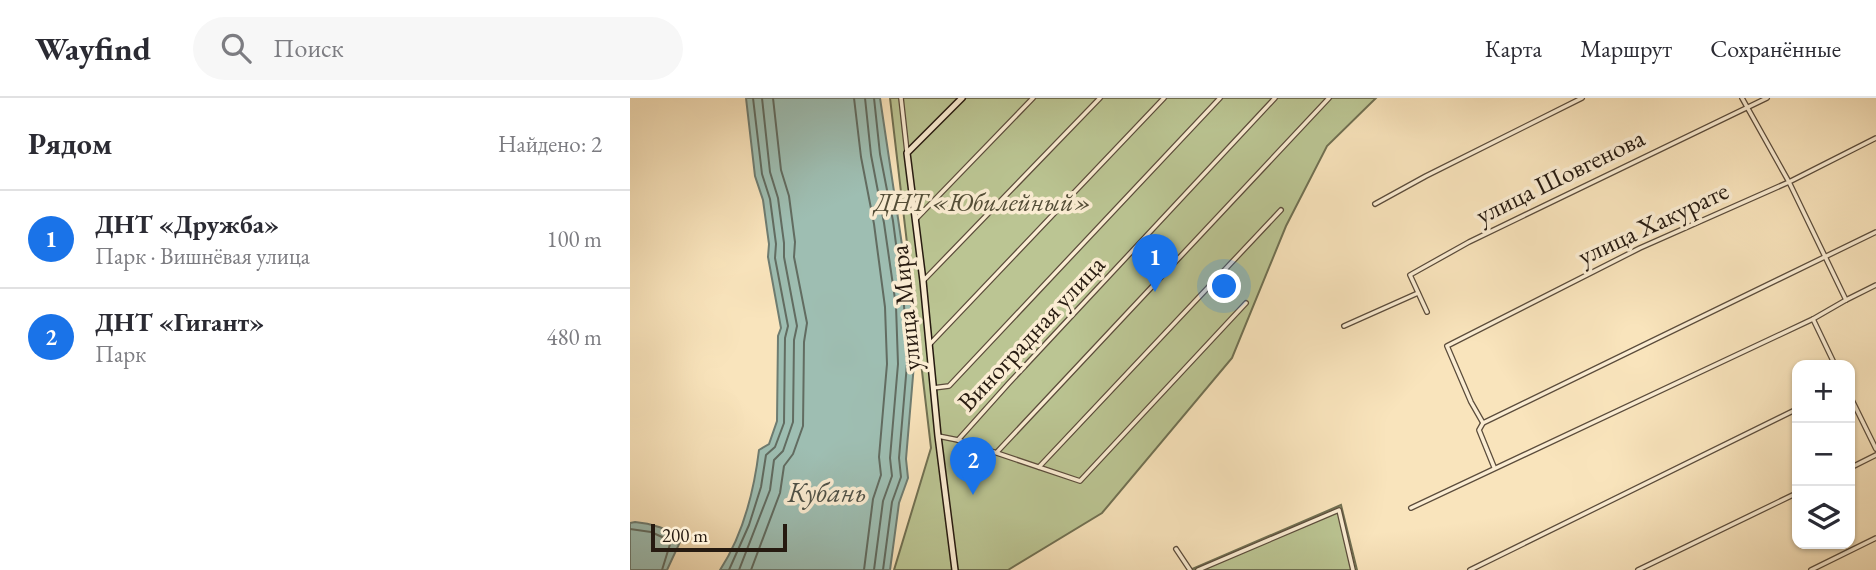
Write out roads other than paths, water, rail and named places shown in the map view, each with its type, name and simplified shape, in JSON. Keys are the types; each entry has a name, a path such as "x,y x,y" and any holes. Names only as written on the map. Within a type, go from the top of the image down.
{"street":[{"name":"улица Мира","path":"901,98 955,570"},
{"path":"907,153 962,98"},
{"path":"914,221 1033,98"},
{"path":"923,281 1100,98"},
{"path":"929,345 1164,98"},
{"path":"933,388 949,386 1220,98"},
{"name":"Виноградная улица","path":"958,440 1275,98"},
{"path":"998,453 1329,98"},
{"path":"1375,204 1582,98"},
{"path":"1742,98 1789,182 1846,300"},
{"name":"улица Шовгенова","path":"1418,293 1410,275 1469,242 1766,98"},
{"name":"улица Хакурате","path":"1483,423 1447,346 1640,248 1789,182 1876,138"},
{"path":"1039,467 1281,209"},
{"path":"1494,467 1479,430 1483,423 1876,232"},
{"path":"1411,508 1813,318 1876,285"},
{"path":"1344,326 1418,293 1427,312"},
{"path":"938,436 958,440 1080,481 1246,303"},
{"path":"1813,318 1833,360"},
{"path":"1855,406 1876,449"},
{"path":"1470,570 1792,411"},
{"path":"1855,466 1876,455"},
{"path":"1638,570 1792,495"},
{"path":"1198,570 1339,510 1352,568 1343,570"},
{"path":"1811,570 1876,538"},
{"path":"1176,549 1191,570"}],"water":[{"name":"Кубань","path":"746,98 880,98 911,305 914,364 906,459 908,478 899,503 890,570 720,570 735,542 746,512 759,450 769,444 777,421 778,336 781,328 768,257 769,244 763,200 755,176"},
{"path":"630,523 660,527 681,540 667,570 630,570"}],"place":[{"name":"ДНТ «Дружба»","path":"1155,292"},
{"name":"ДНТ «Гигант»","path":"973,495"}],"park label":[{"name":"ДНТ «Юбилейный»","path":"983,202"}]}
